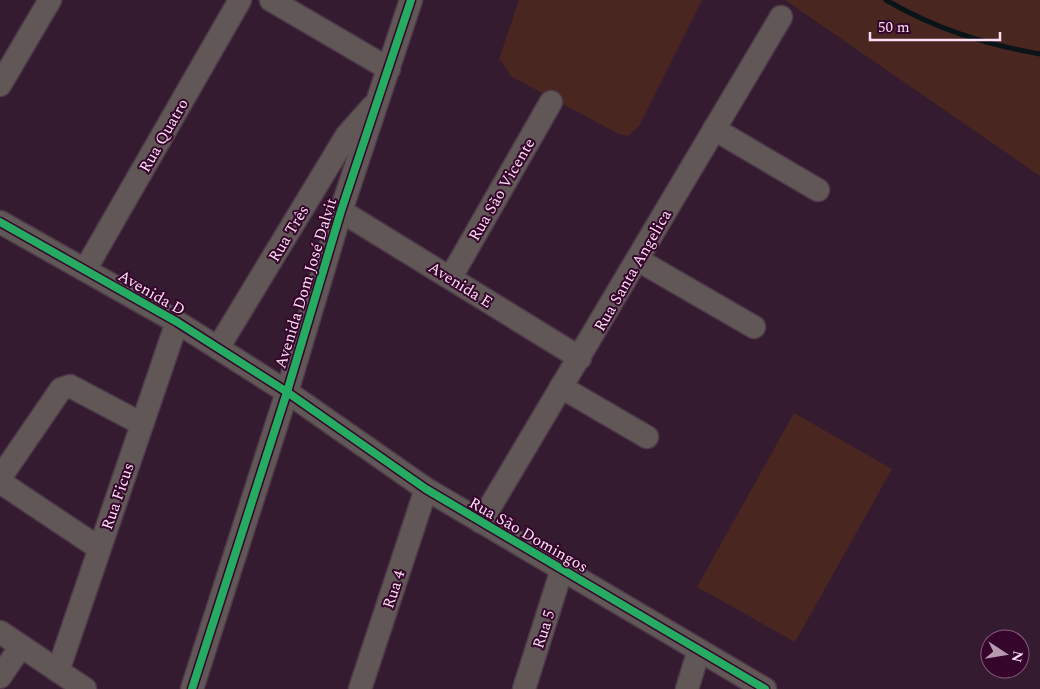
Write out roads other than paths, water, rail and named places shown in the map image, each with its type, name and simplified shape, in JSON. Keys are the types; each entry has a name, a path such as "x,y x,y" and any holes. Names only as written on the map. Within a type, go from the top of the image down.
{"street":[{"path":"0,85 50,0"},
{"name":"Rua Quatro","path":"86,270 240,0"},
{"path":"271,0 389,69"},
{"name":"Avenida Dom José Dalvit","path":"192,689 287,392 341,211 411,0"},
{"name":"Rua Santa Angelica","path":"482,522 781,17"},
{"name":"Rua Três","path":"218,348 347,135 380,98"},
{"name":"Rua São Vicente","path":"451,277 551,102"},
{"path":"714,129 818,190"},
{"name":"Avenida E","path":"341,211 580,358"},
{"name":"Avenida D","path":"0,222 177,322 287,392"},
{"path":"638,260 754,327"},
{"name":"Rua Ficus","path":"58,671 177,322"},
{"path":"99,548 0,480 61,390 70,386 79,388 142,424"},
{"path":"561,387 647,437"},
{"name":"Rua São Domingos","path":"287,392 426,489 765,689"},
{"name":"Rua 4","path":"360,689 426,489"},
{"name":"Rua 5","path":"524,689 562,569"},
{"path":"0,632 85,689"},
{"path":"0,677 21,646"},
{"path":"686,689 699,650"}],"waterway":[{"path":"886,0 923,19 961,34 1040,54"}]}
